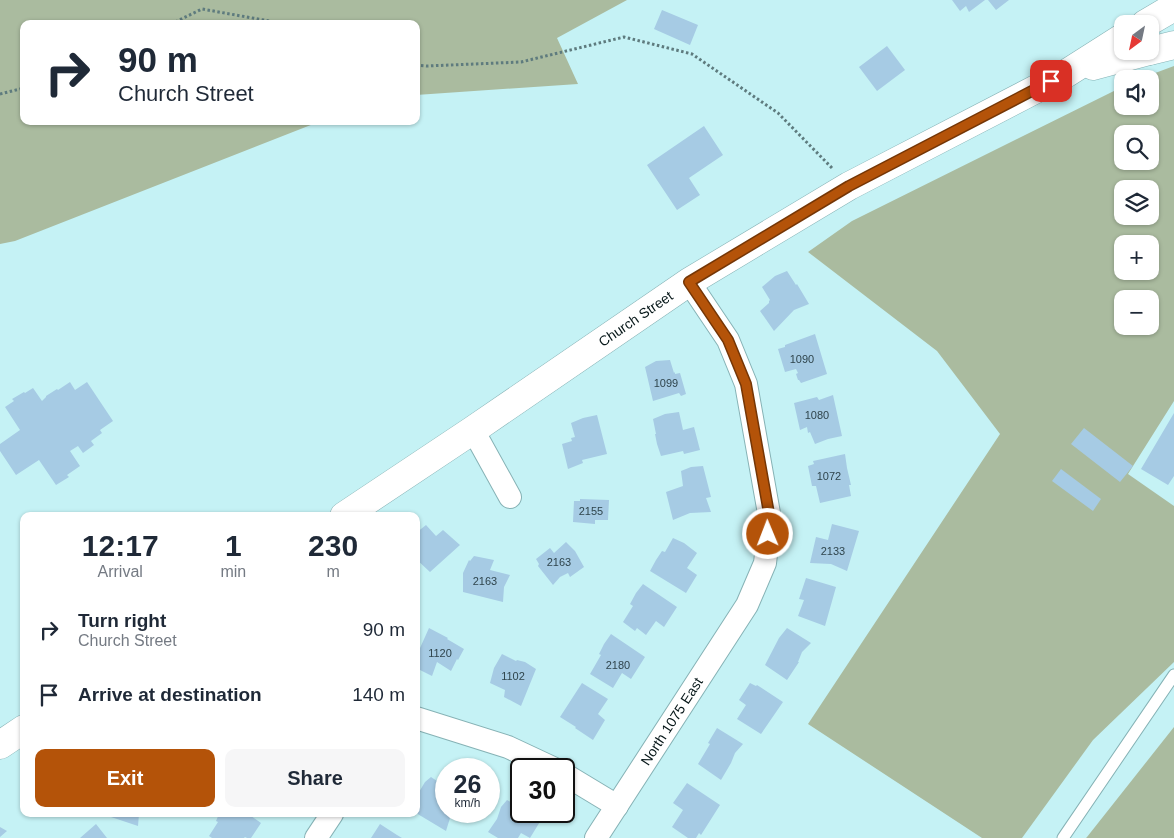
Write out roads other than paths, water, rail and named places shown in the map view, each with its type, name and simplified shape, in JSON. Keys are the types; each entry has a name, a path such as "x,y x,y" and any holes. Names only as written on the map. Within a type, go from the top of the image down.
{"street":[{"path":"1152,15 1174,7"},
{"name":"Church Street","path":"350,512 689,282 849,186 1068,73 1114,43"},
{"name":"Church Street","path":"1159,49 1174,45"},
{"name":"Church Street","path":"1068,73 1116,60"},
{"name":"North 1075 East","path":"596,838 747,605 765,563 770,519 746,384 728,340 689,282"},
{"path":"473,430 510,497"},
{"path":"420,719 508,747 532,758"},
{"path":"575,781 617,806"},
{"path":"316,838 330,817"}],"lane":[{"path":"1063,838 1174,675"}]}
